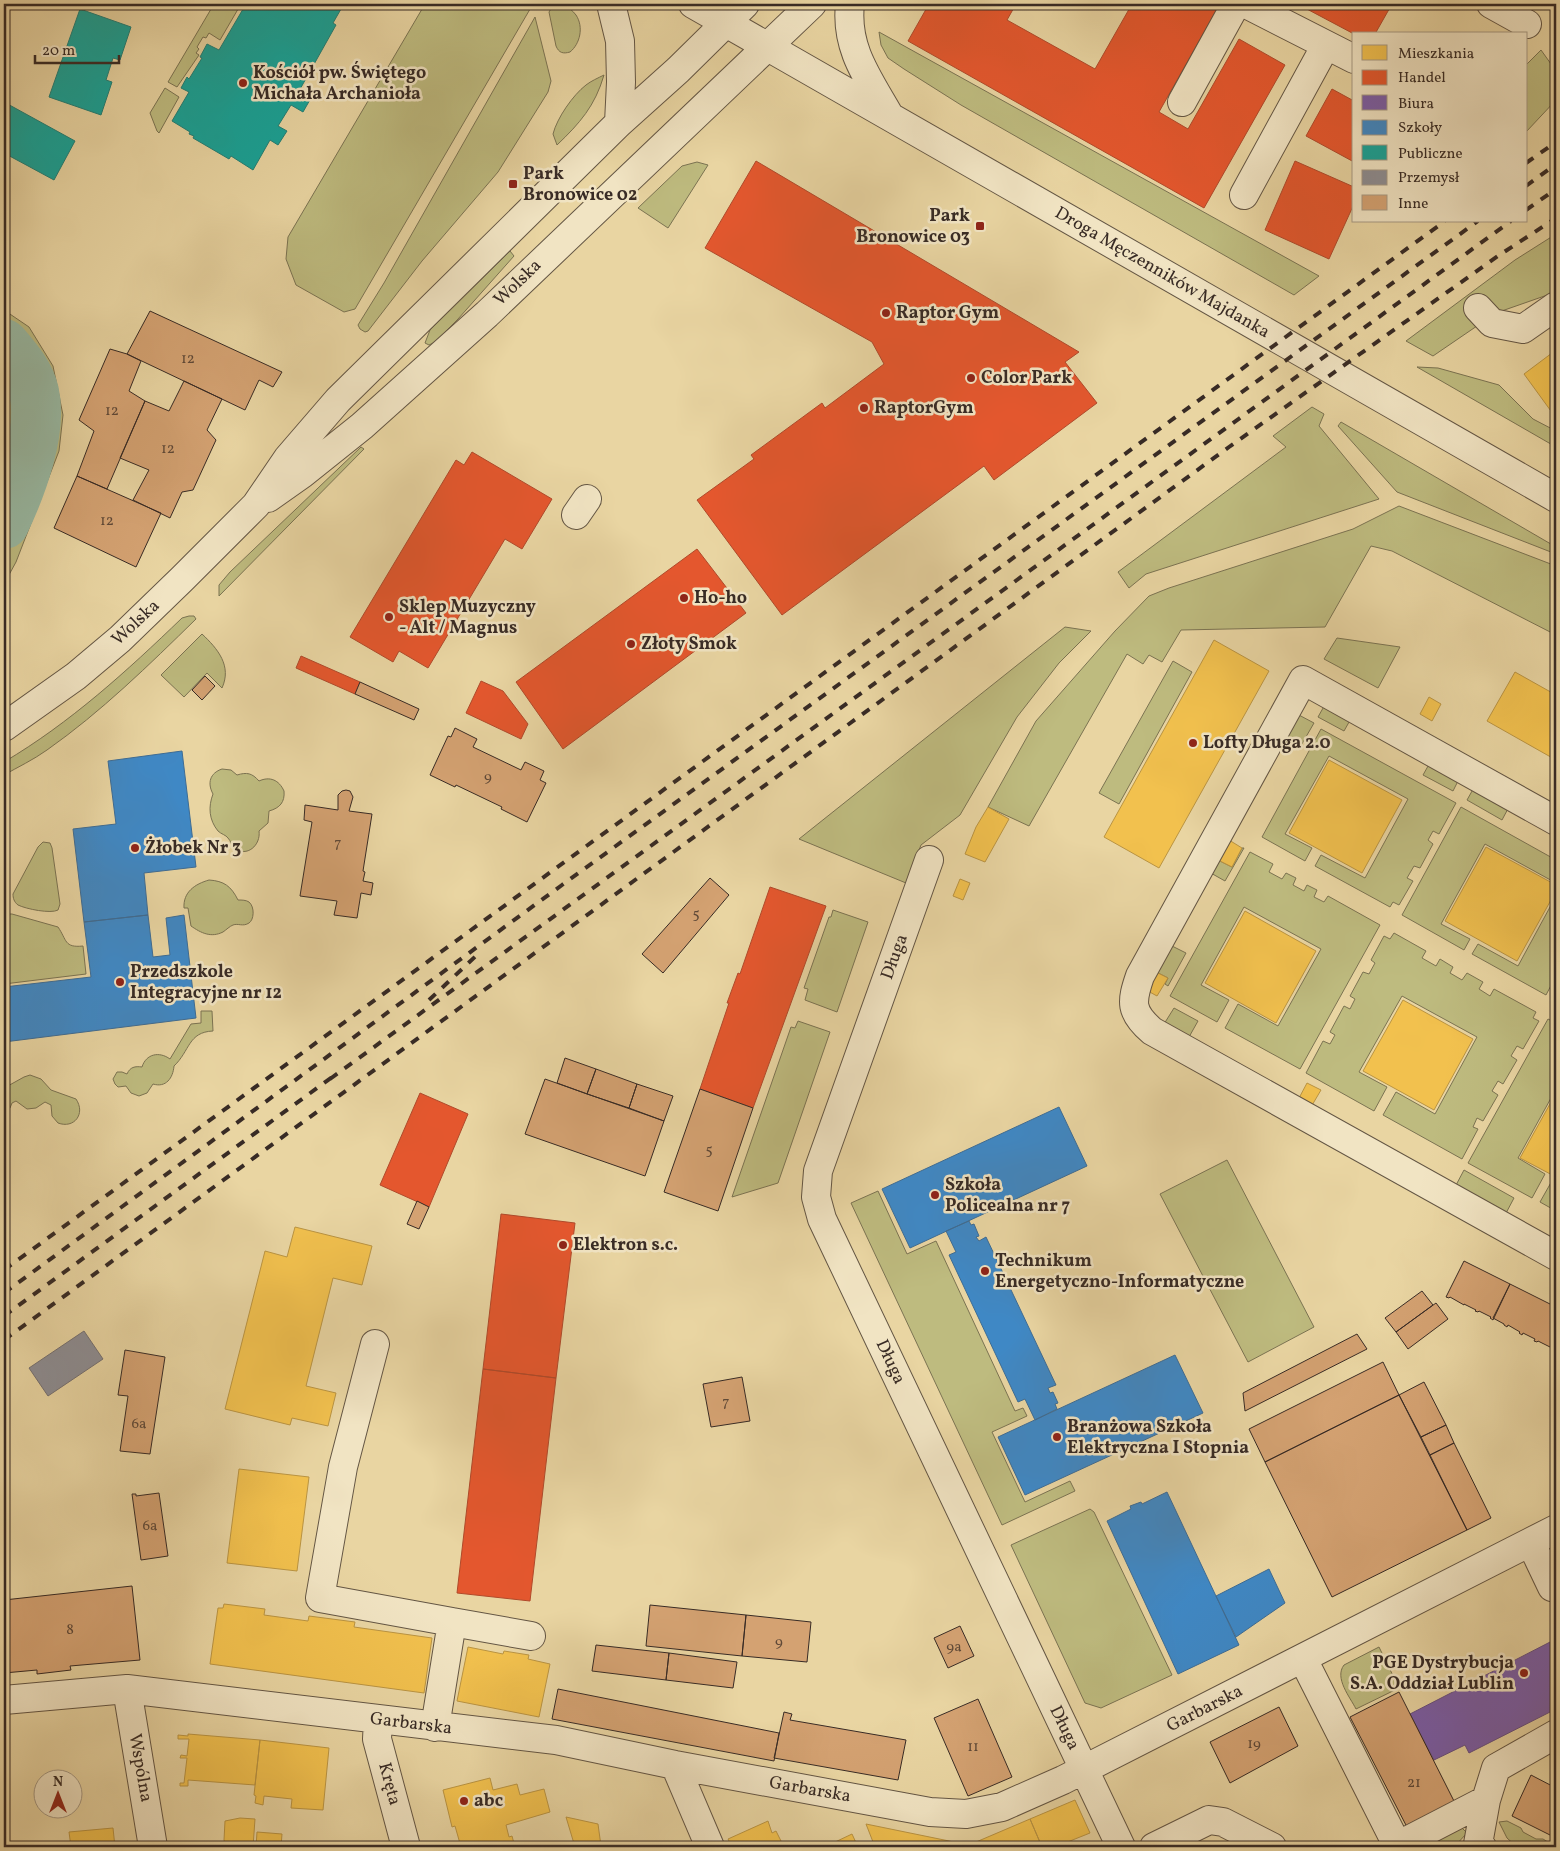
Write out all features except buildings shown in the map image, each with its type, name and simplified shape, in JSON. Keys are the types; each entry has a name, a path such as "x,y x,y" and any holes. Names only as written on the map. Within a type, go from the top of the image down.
{"street":[{"path":"610,4 620,41 619,123"},
{"name":"Droga Męczenników Majdanka","path":"693,4 1556,498"},
{"name":"Wolska","path":"256,506 288,458 338,400 619,123 745,4"},
{"name":"Wolska","path":"4,727 76,676 120,639 256,506 310,468 362,426 486,314 812,4"},
{"path":"850,4 849,26 852,46 860,66 890,116"},
{"path":"1182,102 1236,4"},
{"path":"1246,4 1352,58"},
{"path":"1491,4 1527,24"},
{"path":"1244,195 1326,45"},
{"path":"1478,308 1492,323 1523,330 1556,306"},
{"path":"383,355 411,382"},
{"path":"1556,821 1303,680 1140,976 1134,1000 1135,1012 1141,1022 1152,1031 1556,1256"},
{"name":"Długa","path":"930,860 818,1171 816,1197 822,1219 1121,1847"},
{"path":"375,1344 344,1467 320,1598 531,1636"},
{"name":"Garbarska","path":"4,1700 126,1690 556,1740 675,1765 930,1812 966,1814 1002,1807 1084,1770 1302,1659 1548,1569 1556,1529"},
{"path":"435,1726 452,1622"},
{"path":"1302,1659 1398,1847 1486,1800"},
{"name":"Wspólna","path":"126,1690 153,1847"},
{"name":"Kręta","path":"378,1720 377,1739 406,1847"},
{"path":"1478,1846 1486,1800 1496,1768 1556,1734"},
{"path":"675,1765 710,1847"},
{"path":"1154,1847 1209,1820 1223,1822 1272,1847"}],"shaded area":[{"path":"214,4 241,4 220,40 209,33 206,38 203,37 197,47 199,49 196,53 199,55 177,87 168,82"},
{"path":"425,4 533,4 355,309 344,312 296,285 286,259 288,237"},
{"path":"554,4 564,4 576,15 580,25 580,35 576,45 570,52 562,52 556,46 549,12"},
{"path":"535,17 551,81 548,92 498,172 422,261 368,331 365,332 358,325 384,283"},
{"path":"879,32 1319,276 1294,295 961,105 904,69 888,58 881,45"},
{"path":"1541,50 1556,71 1556,100 1528,130 1528,63"},
{"path":"604,75 596,96 586,113 557,145 553,134 566,107 586,85"},
{"path":"165,88 179,97 159,133 150,113"},
{"path":"697,162 708,165 668,228 638,208 682,166"},
{"path":"1556,234 1556,292 1496,313 1433,356 1406,341 1515,260"},
{"path":"510,251 514,256 458,319 435,342 429,345 425,343 430,330"},
{"path":"4,310 29,327 53,366 63,415 59,451 16,562 4,584"},
{"path":"1417,367 1438,368 1499,385 1533,419 1556,431 1556,447"},
{"path":"1312,407 1324,414 1319,426 1379,499 1146,574 1129,588 1118,572 1286,447 1273,436"},
{"path":"1341,422 1556,547 1556,554 1397,492 1338,426"},
{"path":"361,447 364,449 219,596 219,585 230,572"},
{"path":"1399,506 1556,566 1556,635 1392,551 1371,546 1325,627 1181,630 1162,662 1149,655 1143,664 1127,654 1029,826 988,807 1036,721 1115,631 1149,596 1353,529"},
{"path":"194,616 196,619 105,704 47,750 4,775 4,762 75,713 119,677 182,618"},
{"path":"1065,627 1091,631 1059,663 1017,717 960,815 921,845 906,883 799,839"},
{"path":"202,634 222,658 225,680 222,688 207,673 184,697 161,675"},
{"path":"1337,638 1400,647 1378,688 1324,659"},
{"path":"1173,661 1192,672 1119,804 1099,793"},
{"path":"1327,701 1353,715 1344,731 1318,717"},
{"path":"1297,714 1314,723 1299,749 1283,740"},
{"path":"1321,729 1456,803 1439,834 1433,831 1428,840 1433,844 1420,868 1414,866 1407,878 1413,881 1399,905 1393,902 1390,907 1315,866 1321,855 1365,878 1408,799 1329,756 1285,834 1312,848 1305,861 1262,837"},
{"path":"1432,759 1458,781 1453,791 1423,775"},
{"path":"222,769 231,770 237,775 249,774 259,781 274,780 280,784 284,791 283,801 279,806 269,811 268,823 259,831 258,841 248,851 239,851 234,848 230,840 218,831 211,818 210,804 213,794 210,782 212,776"},
{"path":"1476,784 1511,803 1502,820 1467,800"},
{"path":"1461,807 1556,860 1556,883 1485,844 1441,924 1470,939 1464,950 1402,915"},
{"path":"43,842 50,843 52,848 60,904 58,910 55,911 38,911 22,907 17,904 13,897 38,847"},
{"path":"1242,848 1244,848 1225,881 1209,872 1218,860 1232,867"},
{"path":"1250,852 1273,864 1269,872 1282,879 1286,873 1296,878 1293,885 1304,891 1307,885 1317,890 1314,897 1324,902 1328,896 1380,925 1300,1069 1225,1028 1238,1004 1278,1026 1321,949 1244,907 1201,985 1229,1000 1217,1022 1170,996"},
{"path":"209,880 223,883 233,891 238,900 245,900 251,904 253,916 249,923 233,925 223,932 214,935 202,933 191,926 188,908 184,908 184,902 188,893 195,886"},
{"path":"1556,896 1556,976 1546,995 1472,954 1478,944 1518,966"},
{"path":"833,910 868,922 837,1012 805,1000 808,989 804,988"},
{"path":"7,914 58,927 69,944 72,946 83,946 86,974 4,984 4,917"},
{"path":"1394,933 1426,951 1422,958 1436,966 1440,959 1453,967 1450,973 1462,980 1467,973 1483,982 1479,989 1490,996 1494,989 1536,1012 1533,1018 1539,1021 1523,1049 1517,1046 1511,1056 1517,1060 1503,1084 1498,1081 1492,1091 1498,1095 1483,1121 1477,1118 1473,1127 1478,1129 1462,1159 1383,1115 1396,1092 1435,1114 1477,1037 1402,996 1359,1072 1387,1087 1374,1111 1306,1073 1323,1041 1330,1044 1335,1035 1330,1032 1344,1006 1350,1009 1355,999 1350,996 1363,972 1369,974 1375,963 1371,960 1384,936 1390,939"},
{"path":"1168,944 1186,953 1168,986 1165,984 1168,978 1156,972"},
{"path":"1174,1008 1198,1021 1189,1037 1164,1024"},
{"path":"201,1011 212,1011 213,1031 199,1035 190,1043 174,1066 168,1081 162,1085 153,1084 147,1093 139,1096 131,1093 126,1086 118,1087 115,1084 113,1079 117,1072 127,1074 133,1068 142,1067 147,1059 153,1055 162,1055 170,1059 191,1024 201,1023"},
{"path":"1548,1019 1556,1023 1556,1089 1518,1158 1545,1174 1532,1198 1468,1163"},
{"path":"798,1021 830,1032 778,1183 732,1197 791,1027 795,1028"},
{"path":"30,1075 41,1079 51,1090 76,1099 80,1110 77,1119 69,1124 58,1123 52,1116 51,1105 45,1102 36,1108 27,1109 16,1101 12,1103 4,1115 4,1086 6,1087"},
{"path":"1227,1160 1314,1327 1248,1362 1160,1194"},
{"path":"1464,1170 1514,1198 1505,1215 1455,1187"},
{"path":"1553,1179 1556,1181 1556,1211 1540,1202"},
{"path":"878,1191 907,1254 936,1241 1015,1411 1023,1408 1027,1416 992,1432 1025,1502 1070,1481 1075,1491 1002,1525 851,1203"},
{"path":"1090,1509 1094,1512 1172,1675 1101,1708 1085,1703 1011,1545"},
{"path":"1379,1647 1399,1688 1356,1709 1344,1687 1341,1670 1344,1665"},
{"path":"1507,1821 1536,1839 1543,1839 1556,1847 1517,1847 1507,1838 1499,1822"},
{"path":"1462,1828 1467,1833 1454,1847 1422,1847"}],"waterway":[{"path":"4,344 22,366 29,379 34,392 36,407 36,424 29,459 4,524"}],"railway":[{"path":"1528,162 1556,142"},
{"path":"1528,185 1556,164"},
{"path":"1528,209 1556,189"},
{"path":"4,1340 1229,447 1498,256 1556,218"},
{"path":"4,1270 1444,222"},
{"path":"4,1293 562,885 1477,222"},
{"path":"330,1079 1510,222"},
{"path":"429,1000 478,954"},
{"path":"4,1316 335,1075"}],"place":[{"name":"Kościół pw. Świętego Michała Archanioła","path":"243,83"},
{"name":"Park Bronowice 02","path":"513,184"},
{"name":"Park Bronowice 03","path":"980,226"},
{"name":"Raptor Gym","path":"886,313"},
{"name":"Color Park","path":"971,378"},
{"name":"RaptorGym","path":"864,408"},
{"name":"Ho-ho","path":"684,598"},
{"name":"Sklep Muzyczny - Alt / Magnus","path":"389,617"},
{"name":"Złoty Smok","path":"631,644"},
{"name":"Lofty Długa 2.0","path":"1193,743"},
{"name":"Żłobek Nr 3","path":"135,848"},
{"name":"Przedszkole Integracyjne nr 12","path":"120,982"},
{"name":"Szkoła Policealna nr 7","path":"935,1195"},
{"name":"Elektron s.c.","path":"563,1245"},
{"name":"Technikum Energetyczno-Informatyczne","path":"985,1271"},
{"name":"Branżowa Szkoła Elektryczna I Stopnia","path":"1057,1437"},
{"name":"PGE Dystrybucja S.A. Oddział Lublin","path":"1524,1673"},
{"name":"abc","path":"464,1801"}]}
